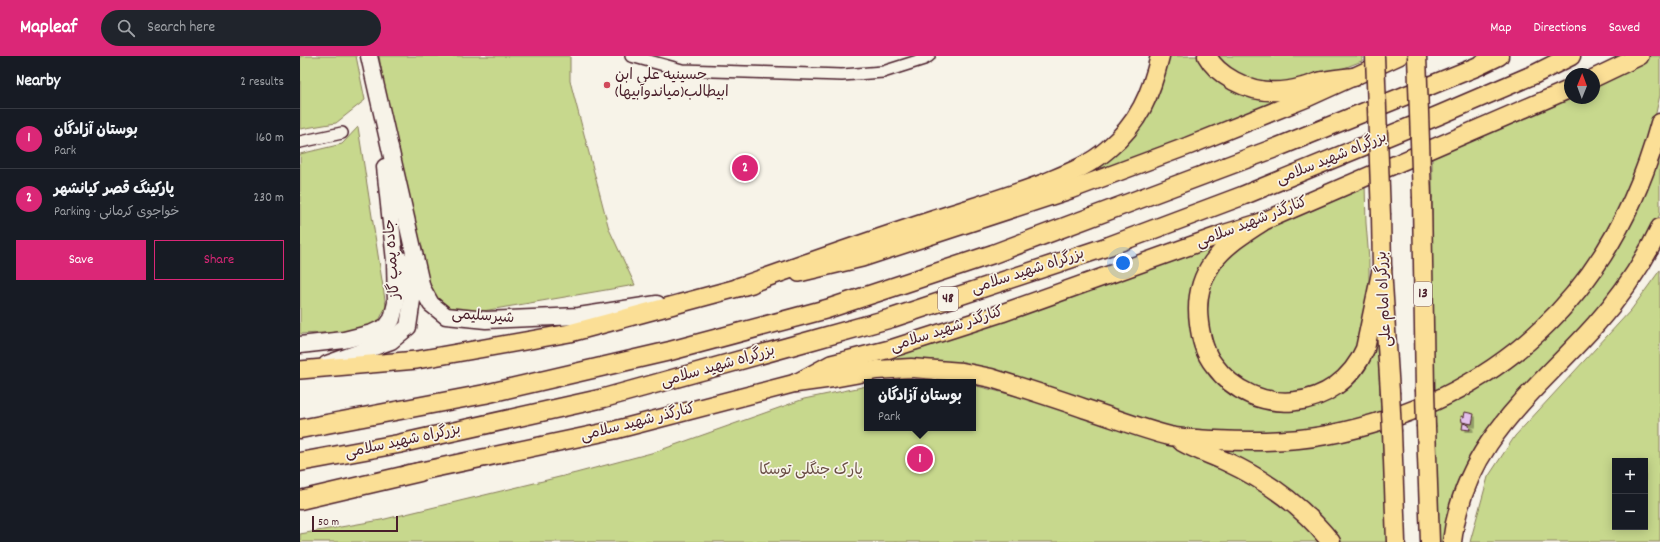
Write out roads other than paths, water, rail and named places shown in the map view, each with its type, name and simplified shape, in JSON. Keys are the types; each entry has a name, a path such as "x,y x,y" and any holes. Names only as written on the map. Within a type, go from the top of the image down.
{"highway":[{"path":"739,287 945,216 1015,194 1077,170 1108,150 1134,122 1143,108 1150,91 1160,56"},
{"path":"1207,56 1217,69 1228,77 1245,86 1262,91 1284,91 1297,89 1322,81 1354,77"},
{"name":"بزرگراه امام علی","path":"1375,56 1382,268 1390,392 1396,542"},
{"name":"13","path":"1417,56 1422,198 1425,390 1430,542"},
{"name":"بزرگراه شهید سلامی","path":"300,430 485,394 670,351 827,309 993,254 1278,147 1476,67 1499,56"},
{"name":"بزرگراه شهید سلامی","path":"300,462 398,444 604,398 892,318 1109,246 1242,196 1430,119 1535,74 1571,56"},
{"path":"1170,436 1204,440 1266,442 1306,439 1376,423 1439,399 1471,382 1523,346 1552,319 1574,295 1597,264 1618,231 1633,200 1649,162 1660,123"},
{"path":"1262,222 1222,251 1206,272 1198,298 1201,339 1206,353 1213,365 1228,382 1247,394 1276,402 1298,401 1319,396 1334,388 1344,379 1361,358 1365,349 1382,268"},
{"path":"1452,542 1454,525 1460,505 1476,465 1487,445 1514,409 1597,323 1636,270 1660,228"},
{"path":"796,383 877,370 911,368 962,372 991,378 1170,436 1226,462 1263,482 1286,497 1306,514 1331,542"},
{"path":"300,500 420,472"}],"main road":[{"name":"شیرسلیمی","path":"370,56 385,142 422,288 431,304 446,316 486,320 579,316 621,308 700,298"},
{"path":"304,370 417,360 570,333 739,287 862,258 1063,192 1188,146 1307,98 1399,56"},
{"path":"1600,75 1640,56"},
{"name":"کنارگذر شهید سلامی","path":"300,491 420,472 615,430 796,383 831,364 890,349 1002,313 1226,233 1262,222 1564,93"},
{"name":"جاده پمپ گاز","path":"300,345 344,340 372,333 387,326 392,319 396,303 395,261 390,216 385,142"},
{"path":"304,370 356,355 391,341 408,327 412,300 390,216"}],"street":[{"path":"631,56 682,70 842,75 883,72 929,56"},
{"path":"300,142 342,133"}],"place":[{"name":"حسینیه علی ابن ابیطالب(میاندوآبیها)","path":"607,85"},
{"name":"پارکینگ قصر کیانشهر","path":"745,168"},
{"name":"بوستان آزادگان","path":"920,459"}],"park label":[{"name":"پارک جنگلی توسکا","path":"811,471"}]}
